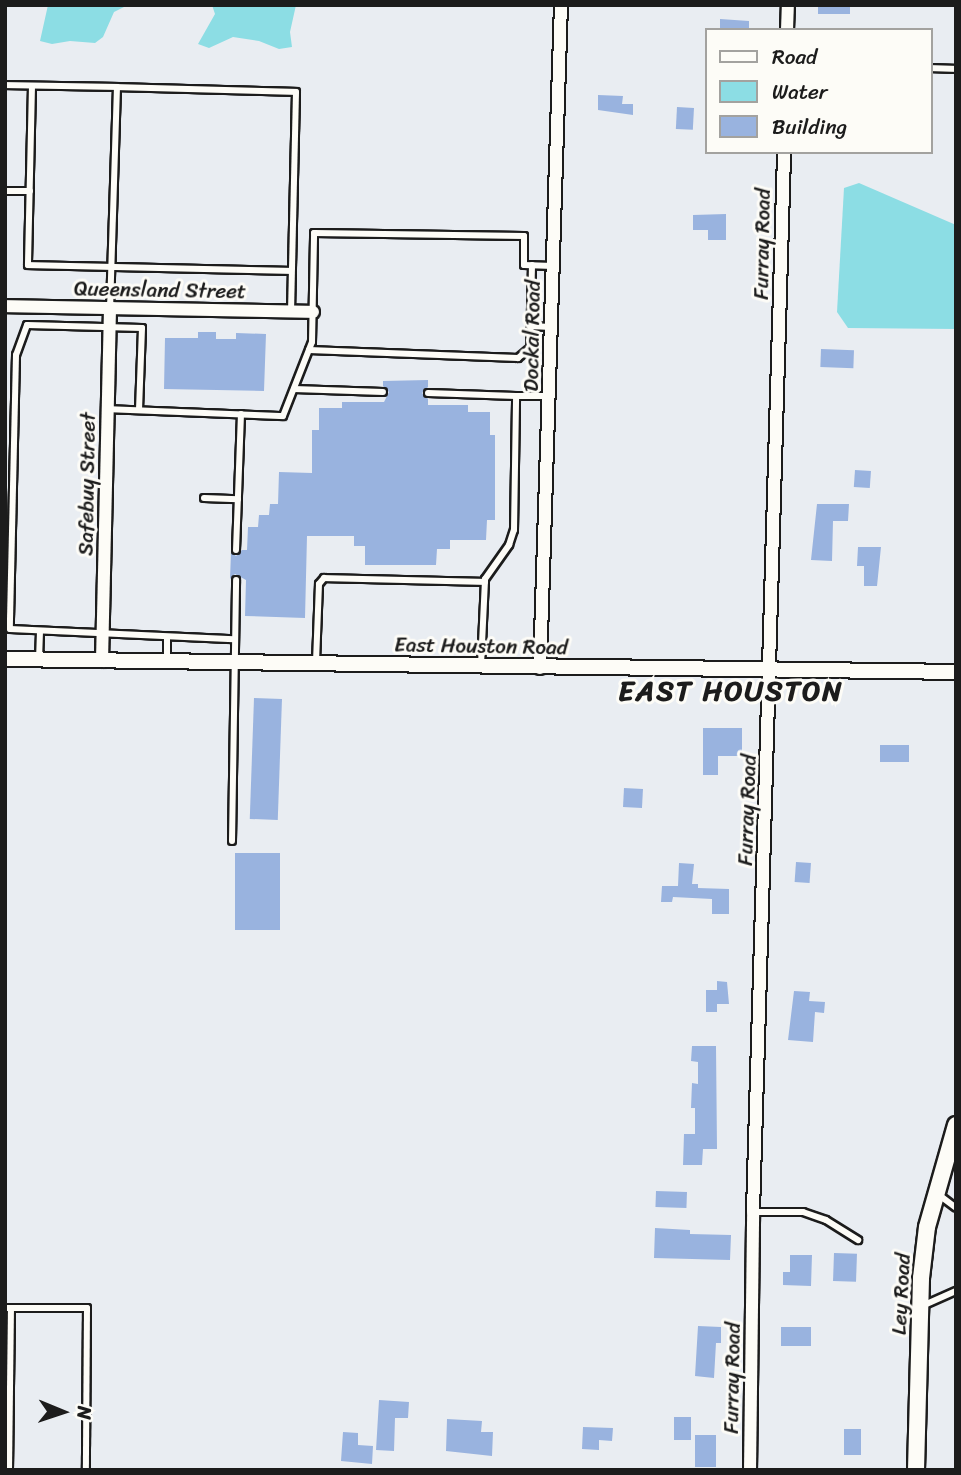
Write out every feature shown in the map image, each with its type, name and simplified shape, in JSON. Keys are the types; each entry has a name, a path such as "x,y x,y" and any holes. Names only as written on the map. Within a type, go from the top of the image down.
{"main road":[{"name":"Ley Road","path":"916,1470 920,1306 927,1227 956,1125"}],"street":[{"name":"Dockal Road","path":"540,668 561,5"},
{"path":"787,28 788,5"},
{"name":"Furray Road","path":"750,1470 753,1212 771,672 784,154"},
{"name":"Queensland Street","path":"5,306 313,312"},
{"name":"Safebuy Street","path":"102,661 110,307"},
{"name":"East Houston Road","path":"5,659 771,672 956,672"}],"lane":[{"path":"933,68 956,69"},
{"path":"5,85 296,92 291,312"},
{"path":"32,86 28,265 291,271"},
{"path":"110,307 117,88"},
{"path":"5,191 30,191"},
{"path":"108,409 283,416 313,342 314,233 524,236 524,265 554,266"},
{"path":"309,351 518,358 530,348 532,265"},
{"path":"139,410 142,328 27,325 16,355 10,629 234,639"},
{"path":"530,326 551,327"},
{"path":"294,389 383,392"},
{"path":"428,393 550,396"},
{"path":"480,667 485,582 509,545 514,530 516,396"},
{"path":"236,550 241,414"},
{"path":"204,498 238,499"},
{"path":"316,664 319,584 324,578 485,582"},
{"path":"232,841 236,580"},
{"path":"39,660 40,631"},
{"path":"167,637 167,661"},
{"path":"935,1192 956,1208"},
{"path":"753,1212 803,1212 826,1220 858,1240"},
{"path":"920,1306 956,1291"},
{"path":"9,1470 8,1308 87,1308 86,1470"}],"water":[{"path":"48,5 128,5 114,12 103,37 95,43 70,41 52,44 40,41"},
{"path":"212,5 296,5 290,32 292,47 279,49 259,41 233,37 209,48 198,44 215,14"},
{"path":"859,183 956,225 956,329 848,328 837,312 844,188"}],"building":[{"path":"818,5 850,5 850,14 818,14"},
{"path":"720,19 749,21 749,28 720,28"},
{"path":"598,95 623,96 622,104 633,104 633,115 598,110"},
{"path":"677,107 694,108 693,130 676,129"},
{"path":"726,214 726,240 708,240 708,230 693,230 693,215"},
{"path":"198,332 216,332 216,339 236,339 236,333 266,334 264,391 164,389 165,338 198,338"},
{"path":"821,349 854,350 853,368 820,367"},
{"path":"428,380 428,387 422,393 428,399 428,405 468,405 468,412 490,412 490,435 495,435 495,520 487,520 486,540 450,540 450,549 437,549 436,565 365,565 365,546 354,546 354,536 307,536 305,618 245,616 246,580 235,574 230,579 231,552 236,556 242,550 247,550 248,527 258,527 259,515 269,515 270,504 278,504 279,472 312,473 312,430 319,430 319,408 342,408 342,402 384,402 389,392 383,386 383,381"},
{"path":"855,470 871,471 870,488 854,487"},
{"path":"817,504 849,504 848,521 833,521 832,561 811,560"},
{"path":"858,547 881,547 877,586 864,586 864,566 857,566"},
{"path":"254,698 282,699 278,820 250,819"},
{"path":"703,728 742,728 742,756 718,756 718,775 703,775"},
{"path":"880,745 909,745 909,762 880,762"},
{"path":"624,788 643,789 642,808 623,807"},
{"path":"235,853 280,853 280,930 235,930"},
{"path":"796,862 811,863 810,883 795,882"},
{"path":"679,863 694,864 692,884 698,884 698,888 729,889 729,914 712,914 712,899 673,897 672,902 661,902 662,886 678,886"},
{"path":"717,981 727,982 729,1004 717,1004 717,1012 706,1012 706,990 717,990"},
{"path":"794,991 810,992 809,1001 825,1002 824,1013 815,1012 813,1042 788,1040"},
{"path":"692,1046 716,1046 717,1149 703,1149 702,1165 683,1165 684,1134 695,1134 695,1108 691,1108 692,1083 698,1084 698,1062 691,1061"},
{"path":"656,1191 687,1192 686,1208 655,1207"},
{"path":"655,1228 690,1230 690,1234 731,1235 730,1260 654,1258"},
{"path":"834,1253 857,1254 856,1282 833,1281"},
{"path":"790,1255 812,1255 811,1286 783,1285 783,1272 790,1272"},
{"path":"698,1326 721,1327 721,1343 716,1343 714,1378 695,1376"},
{"path":"781,1327 811,1327 811,1346 781,1346"},
{"path":"379,1400 409,1402 408,1418 395,1418 394,1451 376,1450"},
{"path":"674,1417 691,1417 691,1440 674,1440"},
{"path":"447,1419 482,1421 481,1432 493,1432 492,1456 446,1451"},
{"path":"583,1427 613,1428 612,1441 599,1440 599,1450 582,1449"},
{"path":"844,1429 861,1429 861,1455 844,1455"},
{"path":"343,1432 358,1433 358,1445 373,1446 372,1464 341,1461"},
{"path":"695,1435 716,1435 716,1467 695,1467"}],"district":[{"name":"EAST HOUSTON","path":"731,691"}]}
